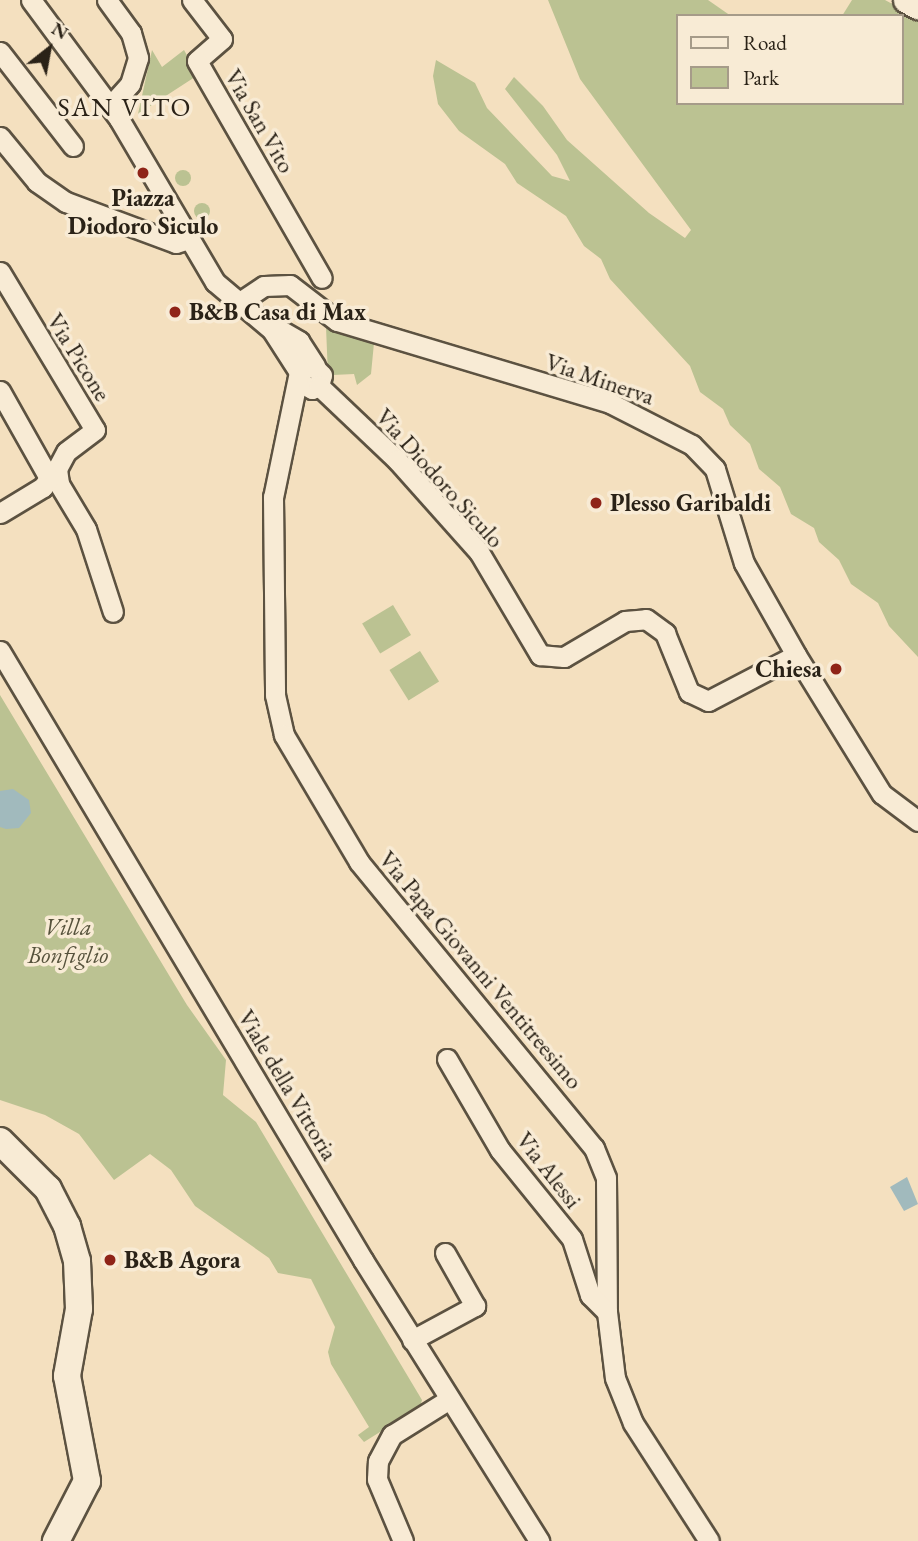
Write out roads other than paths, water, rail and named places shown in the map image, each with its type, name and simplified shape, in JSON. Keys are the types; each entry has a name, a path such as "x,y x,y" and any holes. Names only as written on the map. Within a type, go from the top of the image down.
{"main road":[{"path":"907,0 918,6"},
{"path":"0,1141 47,1189 67,1226 77,1261 79,1309 66,1376 87,1481 56,1541"}],"street":[{"path":"31,0 115,112 215,282 282,341 309,379"},
{"path":"107,0 131,33 138,58 130,84 115,112"},
{"name":"Via San Vito","path":"192,0 222,39 197,61 321,278"},
{"path":"0,52 73,146"},
{"path":"0,137 37,182 66,202 114,216 176,243 188,239"},
{"name":"Via Picone","path":"0,272 95,430 66,452 57,469 59,484 86,529 113,612"},
{"name":"Via Minerva","path":"237,304 264,286 290,285 337,321 610,403 684,440 715,469 744,563 796,655 882,793 918,821"},
{"name":"Via Diodoro Siculo","path":"309,379 397,460 479,552 540,654 564,657 625,621 646,619 665,634 689,692 708,701 796,655"},
{"name":"Via Papa Giovanni Ventitreesimo","path":"309,379 291,417 279,461 273,510 275,695 284,736 359,862 594,1149 606,1178 607,1312 623,1401 709,1541"},
{"path":"0,391 48,478 43,487 0,513"},
{"name":"Viale della Vittoria","path":"0,651 448,1400 539,1541"},
{"name":"Via Alessi","path":"447,1059 500,1150 572,1238 590,1295 607,1312"},
{"path":"412,1340 475,1306 445,1253"},
{"path":"403,1541 377,1479 378,1461 392,1435 448,1400"}],"water":[{"path":"13,789 29,800 31,813 19,828 6,829 0,827 0,791"},
{"path":"907,1177 918,1204 904,1211 890,1187"}],"place":[{"name":"Piazza Diodoro Siculo","path":"143,173"},
{"name":"B&B Casa di Max","path":"175,312"},
{"name":"Plesso Garibaldi","path":"596,503"},
{"name":"Chiesa","path":"836,669"},
{"name":"B&B Agora","path":"110,1260"}],"district":[{"name":"SAN VITO","path":"125,108"}],"park label":[{"name":"Villa Bonfiglio","path":"68,941"}]}
